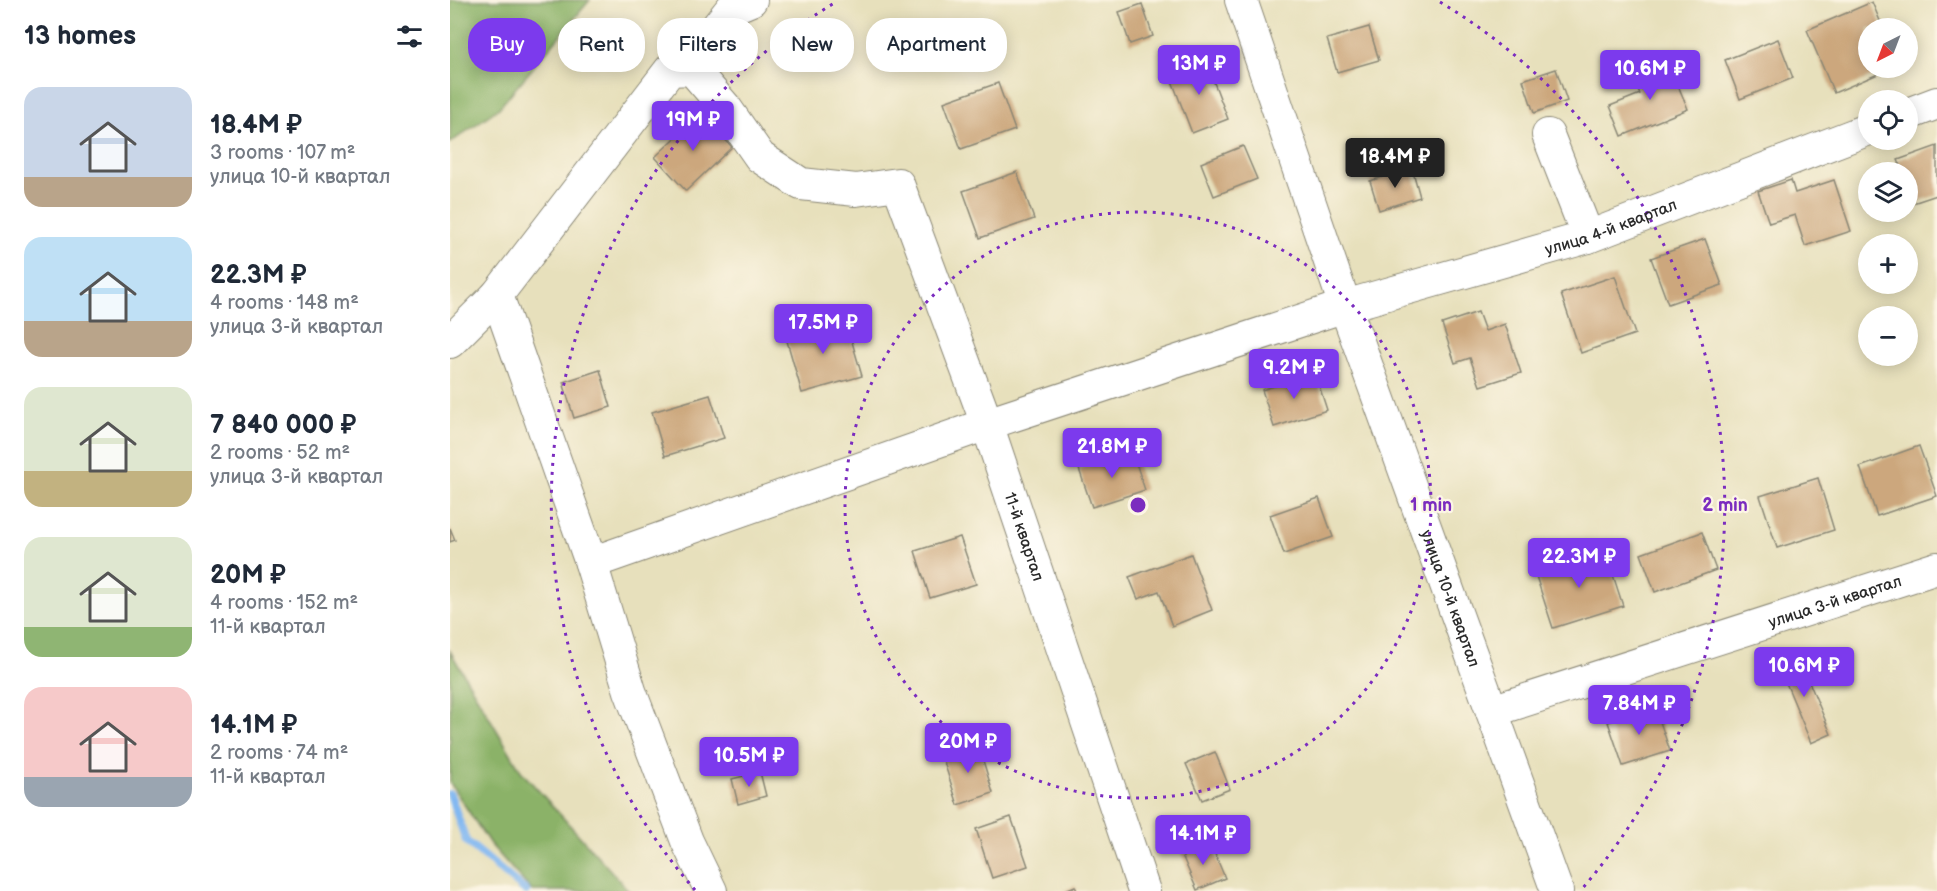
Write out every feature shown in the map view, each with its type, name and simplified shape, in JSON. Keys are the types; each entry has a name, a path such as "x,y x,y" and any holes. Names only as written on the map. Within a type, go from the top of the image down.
{"street":[{"path":"724,18 732,8 751,0"},
{"name":"улица 10-й квартал","path":"1241,0 1345,306 1557,891"},
{"path":"450,342 497,295 668,72"},
{"name":"11-й квартал","path":"695,72 725,107 760,157 801,184 856,190 898,184 987,424 1144,891"},
{"path":"1918,110 1937,103"},
{"name":"улица 4-й квартал","path":"591,563 987,424 1345,306 1588,237 1858,133"},
{"path":"1548,135 1588,237"},
{"path":"497,295 591,563 630,691 687,841 711,891"},
{"name":"улица 3-й квартал","path":"1492,711 1937,568"}],"green space":[{"path":"450,0 590,0 575,18 558,18 558,38 546,52 546,18 468,18 468,72 529,72 499,108 450,143"},
{"path":"450,651 521,771 629,891 532,891 490,844 450,783"}],"building":[{"path":"1872,2 1879,18 1858,18 1858,78 1869,78 1834,93 1807,30"},
{"path":"1142,4 1153,36 1130,44 1119,12"},
{"path":"1369,27 1379,60 1337,72 1327,39"},
{"path":"1778,39 1793,78 1740,99 1725,60"},
{"path":"1205,59 1228,119 1192,133 1169,73"},
{"path":"1668,62 1688,109 1622,136 1610,106 1640,94 1633,77"},
{"path":"1556,69 1567,101 1534,113 1523,80"},
{"path":"998,83 1015,130 961,149 944,102"},
{"path":"701,114 732,147 686,191 655,157"},
{"path":"1243,146 1257,179 1214,196 1201,163"},
{"path":"1937,146 1937,195 1918,201 1918,162 1899,162 1898,160"},
{"path":"1412,168 1420,197 1379,210 1370,181"},
{"path":"1017,172 1034,219 980,238 963,191"},
{"path":"1791,180 1795,193 1834,180 1851,231 1805,246 1795,215 1769,223 1758,191"},
{"path":"1705,239 1722,285 1668,304 1651,258"},
{"path":"1615,276 1635,334 1581,353 1561,294"},
{"path":"1478,312 1485,331 1505,324 1521,373 1480,386 1470,358 1455,363 1442,324"},
{"path":"845,318 862,376 802,393 785,334"},
{"path":"600,370 611,407 574,418 563,382"},
{"path":"1315,373 1327,410 1274,427 1262,390"},
{"path":"710,395 724,438 665,456 652,412"},
{"path":"1919,446 1937,496 1877,516 1860,467"},
{"path":"1132,451 1145,490 1092,507 1079,469"},
{"path":"1818,478 1834,530 1777,548 1760,496"},
{"path":"1319,498 1333,537 1284,554 1270,515"},
{"path":"450,528 455,540 450,542"},
{"path":"1702,532 1716,570 1655,592 1641,554"},
{"path":"960,537 976,584 930,598 915,551"},
{"path":"1605,550 1623,606 1553,628 1535,573"},
{"path":"1191,554 1212,610 1172,626 1159,591 1138,599 1129,577"},
{"path":"1797,653 1831,734 1811,743 1777,661"},
{"path":"1655,707 1670,751 1623,766 1608,722"},
{"path":"978,744 993,793 958,805 942,756"},
{"path":"1215,752 1230,789 1202,800 1186,764"},
{"path":"760,772 766,796 738,804 732,779"},
{"path":"1011,817 1028,866 992,878 976,829"},
{"path":"1210,842 1225,878 1197,890 1181,853"},
{"path":"1075,886 1077,891 1063,891"}],"waterway":[{"path":"450,794 466,841 526,891"}]}
